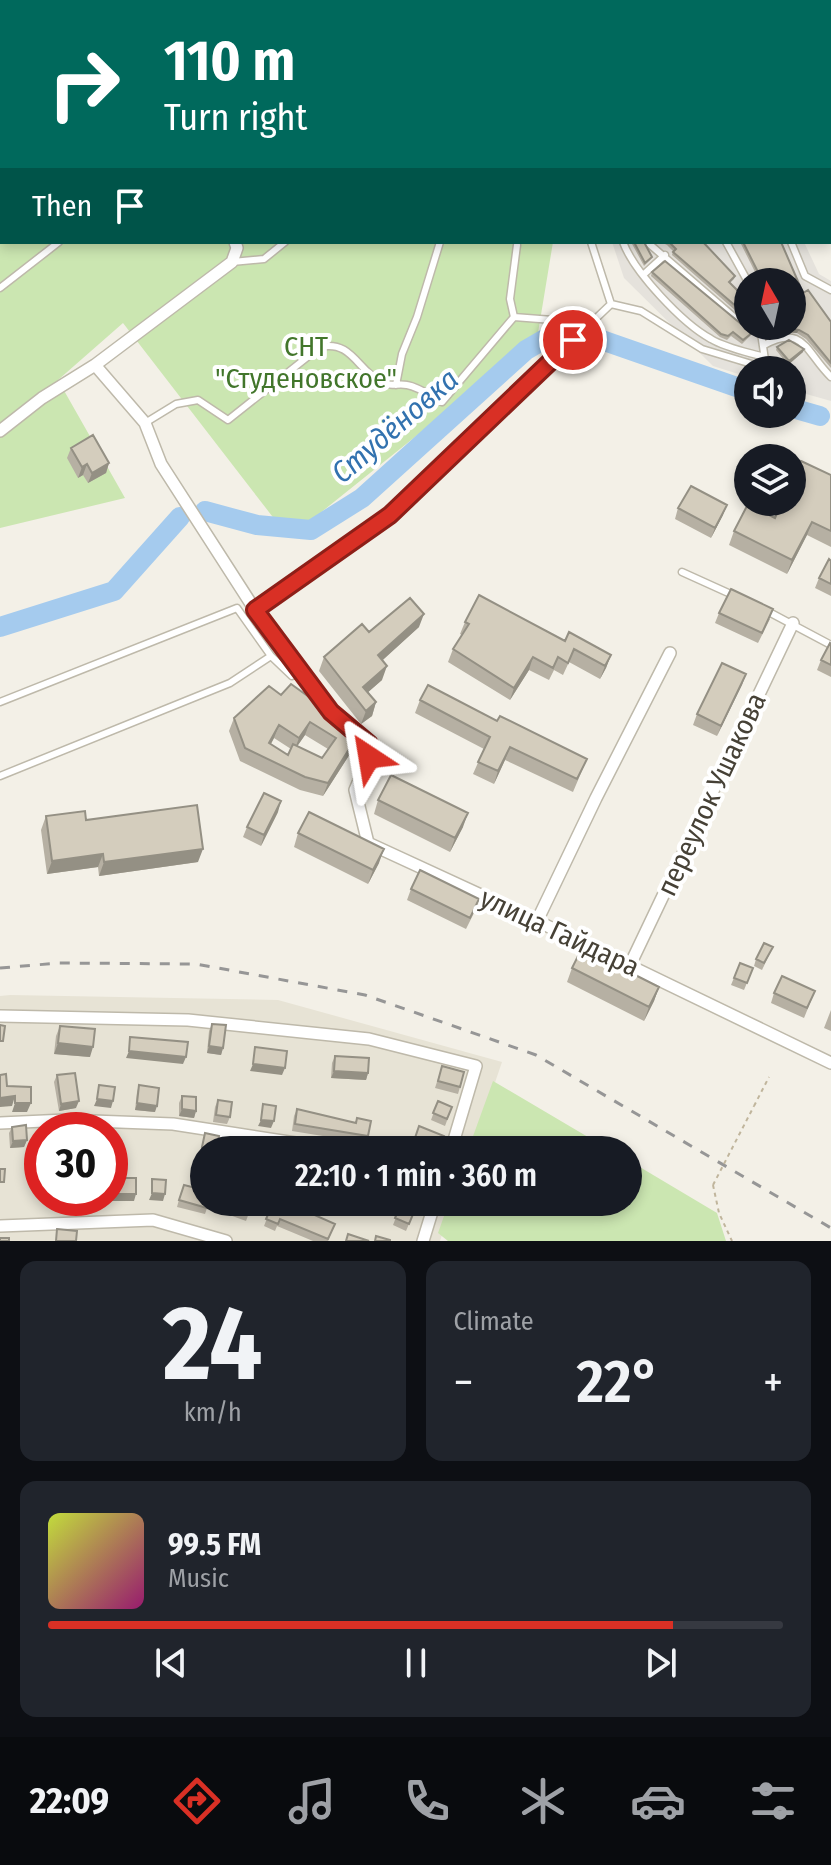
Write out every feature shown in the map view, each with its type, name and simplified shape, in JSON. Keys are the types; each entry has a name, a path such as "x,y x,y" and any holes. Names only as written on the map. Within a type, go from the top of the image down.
{"street":[{"path":"0,431 42,398 95,365 232,262 236,244"},
{"path":"95,365 145,423 161,464 255,610 302,673"},
{"name":"переулок Ушакова","path":"630,965 793,623"},
{"path":"537,921 670,653"},
{"name":"улица Гайдара","path":"302,673 331,712 369,744 369,757 355,790 368,843 831,1063"},
{"path":"0,1016 188,1020 294,1031 369,1039 476,1066 455,1136"},
{"path":"0,1123 66,1120 173,1124 251,1136"},
{"path":"423,1241 431,1216"},
{"path":"0,1226 153,1220 226,1241"}],"lane":[{"path":"0,288 56,244"},
{"path":"232,262 264,259 283,244"},
{"path":"396,385 402,354 439,244"},
{"path":"592,244 611,304"},
{"path":"624,244 628,255 662,298 711,339 761,356"},
{"path":"650,244 734,317"},
{"path":"727,244 740,268"},
{"path":"792,244 805,276 831,290"},
{"path":"514,317 510,299 517,245"},
{"path":"643,275 665,255"},
{"path":"255,610 390,515 611,304"},
{"path":"611,304 641,311 702,349 734,359"},
{"path":"145,423 176,404 198,400 228,420 320,347 334,344 343,347 370,376 387,385 408,385 442,402 514,317"},
{"path":"514,317 591,323"},
{"path":"764,345 780,336 790,336 803,343 831,377"},
{"path":"763,340 764,356"},
{"path":"682,572 737,597"},
{"path":"0,702 237,608 271,656 292,676 302,673"},
{"path":"765,610 831,645"},
{"path":"0,776 230,683 271,656"}],"path":[{"path":"732,1241 719,1213 713,1185 769,1077"}],"shaded area":[{"path":"613,244 805,244 819,274 831,281 831,401 806,394 806,356 734,356 734,373 713,366 624,278"},
{"path":"0,996 278,1000 502,1062 477,1136 190,1136 190,1216 448,1216 440,1241 0,1241"}],"green space":[{"name":"СНТ \"Студеновское\"","path":"0,244 553,244 537,339 289,538 123,323 58,380 125,498 0,528"},
{"path":"493,1081 586,1136 473,1136"},
{"path":"642,1168 717,1213 726,1241 448,1241 438,1233 444,1216 642,1216"}],"building":[{"path":"635,244 645,244 652,257 645,263"},
{"path":"671,244 705,244 734,275 729,282 734,287 734,305 673,252 676,249"},
{"path":"744,244 782,244 792,268 756,268"},
{"path":"665,261 734,318 734,333 728,336 721,334 652,272"},
{"path":"808,290 831,322 831,363 808,335"},
{"path":"789,340 804,349 795,356 785,356 777,347"},
{"path":"93,435 109,463 92,473 87,464 82,467 71,448"},
{"path":"806,463 831,475 831,531 812,522 792,560 734,531 742,516 806,516"},
{"path":"691,486 727,505 715,528 678,508"},
{"path":"829,559 831,561 831,584 819,578"},
{"path":"731,589 773,609 762,633 719,613"},
{"path":"479,595 565,641 569,632 611,655 605,666 574,649 568,663 558,657 553,668 533,657 514,688 453,649 469,624 465,622"},
{"path":"410,598 424,614 378,655 387,666 363,687 376,702 366,711 324,657 362,624 369,632"},
{"path":"831,644 831,665 821,660"},
{"path":"722,663 746,674 721,726 697,714"},
{"path":"291,684 359,733 328,783 305,777 245,748 234,718 269,686 281,695","holes":["310,722 336,738 322,758 293,744 288,755 269,743 279,725 299,738"]},
{"path":"428,685 497,721 500,716 587,759 577,779 510,747 498,771 478,762 490,737 420,700"},
{"path":"391,775 468,813 455,838 378,800"},
{"path":"264,793 281,801 264,835 247,827"},
{"path":"197,805 203,849 104,862 103,854 52,861 46,816 85,811 86,820"},
{"path":"309,812 384,849 373,870 298,833"},
{"path":"420,870 479,899 470,918 411,889"},
{"path":"764,943 773,947 764,963 756,959"},
{"path":"582,948 659,987 649,1007 572,968"},
{"path":"740,963 753,968 747,983 734,978"},
{"path":"782,976 815,991 807,1008 774,993"},
{"path":"212,1024 226,1025 223,1048 209,1046"},
{"path":"0,1025 5,1026 3,1041 0,1041"},
{"path":"60,1026 95,1029 93,1047 58,1043"},
{"path":"130,1037 188,1042 186,1057 129,1051"},
{"path":"255,1047 287,1051 285,1068 253,1064"},
{"path":"335,1056 369,1058 368,1073 334,1071"},
{"path":"442,1066 464,1072 460,1087 438,1081"},
{"path":"75,1073 79,1101 61,1104 57,1075"},
{"path":"6,1074 7,1086 31,1087 31,1103 15,1103 15,1096 0,1098 0,1075"},
{"path":"99,1085 115,1087 113,1101 97,1099"},
{"path":"139,1085 159,1088 157,1106 137,1103"},
{"path":"182,1096 196,1097 196,1111 182,1109"},
{"path":"218,1100 232,1102 230,1117 216,1115"},
{"path":"438,1101 452,1107 447,1119 433,1113"},
{"path":"263,1104 276,1106 274,1121 261,1120"},
{"path":"297,1109 356,1123 357,1118 371,1121 368,1136 295,1124"},
{"path":"24,1125 24,1140 13,1141 12,1127"},
{"path":"419,1126 444,1136 416,1136"},
{"path":"0,1169 5,1169 4,1182 0,1182"},
{"path":"128,1178 136,1178 136,1194 128,1194"},
{"path":"152,1179 166,1180 165,1194 152,1193"},
{"path":"184,1185 190,1186 190,1203 179,1200"},
{"path":"267,1216 317,1216 335,1224 328,1239 280,1219 278,1224 266,1219"},
{"path":"396,1216 412,1216 409,1224"},
{"path":"57,1229 77,1231 76,1241 56,1241"},
{"path":"348,1234 369,1241 346,1241"},
{"path":"376,1236 390,1240 390,1241 375,1241"}],"waterway":[{"name":"Студёновка","path":"205,511 257,525 311,530 362,498 526,350 564,328"},
{"name":"Студёновка","path":"593,337 734,386"},
{"name":"Студёновка","path":"806,412 820,416"},
{"name":"Студёновка","path":"0,627 114,591 180,517"}],"railway":[{"path":"0,968 59,963 196,964 365,995 536,1055 831,1228"}],"route":[{"path":"369,757 369,744 331,712 255,610 390,515 573,340"}]}
